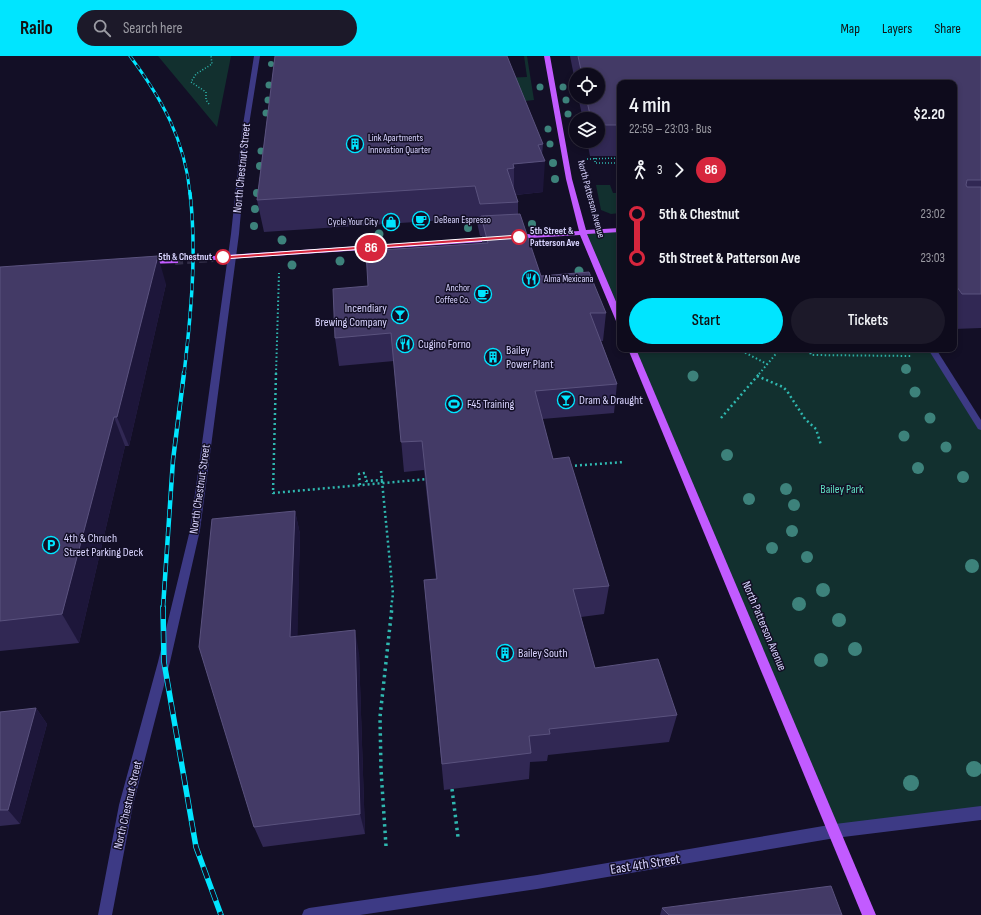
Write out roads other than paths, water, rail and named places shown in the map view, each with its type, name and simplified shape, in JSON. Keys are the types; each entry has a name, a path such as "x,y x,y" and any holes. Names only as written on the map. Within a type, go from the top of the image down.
{"main road":[{"name":"North Patterson Avenue","path":"547,56 569,179 583,233 617,314"},
{"path":"213,258 617,230"},
{"path":"139,263 175,260"},
{"name":"North Patterson Avenue","path":"633,352 869,915"}],"street":[{"name":"North Chestnut Street","path":"105,915 126,805 164,662 195,530 230,257 235,234 245,131 257,56"},
{"path":"934,352 981,427"},
{"name":"East 4th Street","path":"310,915 537,882 835,832 981,814"}],"tunnel":[{"path":"175,261 213,258"}],"railway":[{"path":"130,56 162,104 170,121 183,156 190,194"},
{"path":"184,374 191,306 193,261 190,193"},
{"path":"163,608 173,460 184,373"},
{"path":"163,608 164,662 196,847 221,915"}],"place":[{"name":"Link Apartments Innovation Quarter","path":"355,144"},
{"name":"DeBean Espresso","path":"421,220"},
{"name":"Cycle Your City","path":"391,222"},
{"name":"5th Street & Patterson Ave","path":"519,237"},
{"name":"5th & Chestnut","path":"223,257"},
{"name":"Alma Mexicana","path":"531,279"},
{"name":"Anchor Coffee Co.","path":"483,294"},
{"name":"Incendiary Brewing Company","path":"400,315"},
{"name":"Cugino Forno","path":"405,344"},
{"name":"Bailey Power Plant","path":"493,357"},
{"name":"Dram & Draught","path":"566,400"},
{"name":"F45 Training","path":"454,404"},
{"name":"4th & Chruch Street Parking Deck","path":"51,545"},
{"name":"Bailey South","path":"505,653"}],"park label":[{"name":"Bailey Park","path":"842,489"}]}
